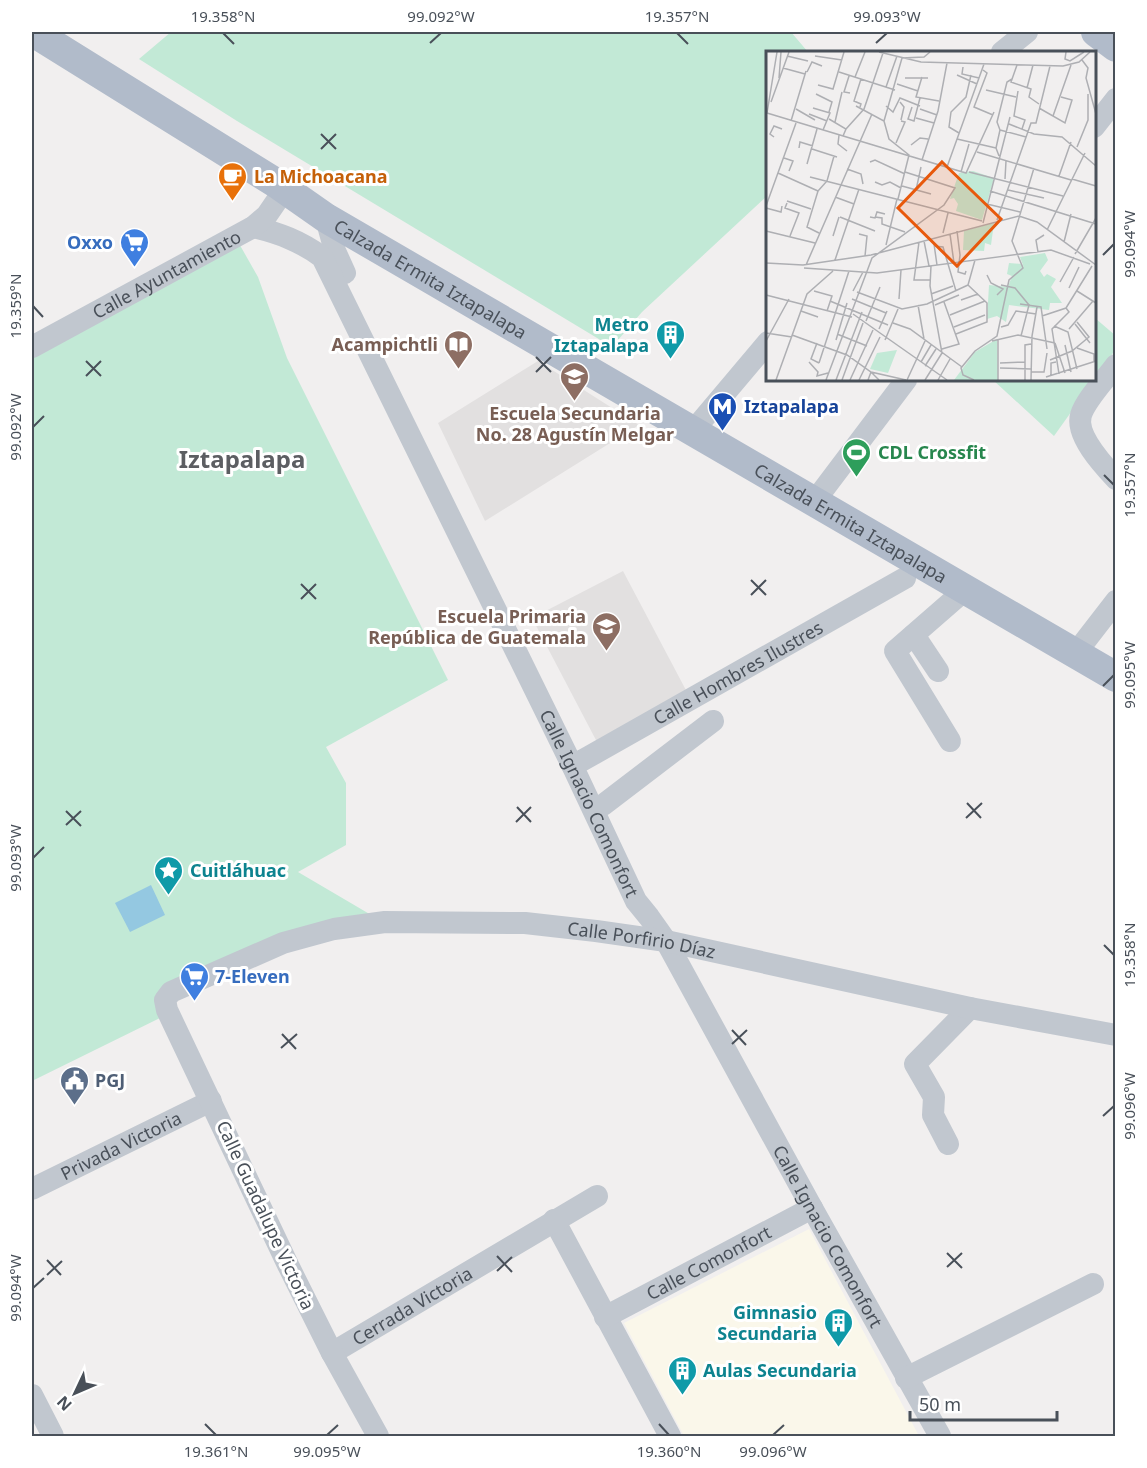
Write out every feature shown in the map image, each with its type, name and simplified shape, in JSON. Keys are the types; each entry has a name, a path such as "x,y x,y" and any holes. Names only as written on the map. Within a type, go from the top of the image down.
{"main road":[{"path":"1096,32 1116,46"},
{"name":"Calzada Ermita Iztapalapa","path":"39,43 276,183 326,218 1116,677"}],"street":[{"path":"1003,51 1027,32"},
{"path":"1096,126 1116,99"},
{"name":"Calle Ayuntamiento","path":"32,348 253,227 278,201 280,196 276,183"},
{"name":"Calle Ignacio Comonfort","path":"326,218 335,251 578,763 636,901 650,916 666,941 940,1437"},
{"name":"Calle Ignacio Comonfort","path":"253,227 278,233 306,245 322,257 578,763 603,805 652,905 650,916"},
{"path":"693,431 766,344"},
{"path":"1116,365 1089,401 1081,416 1082,430 1088,445 1116,479"},
{"path":"814,502 905,381"},
{"name":"Calle Hombres Ilustres","path":"578,763 905,578"},
{"path":"950,741 895,651 965,590"},
{"path":"1075,654 1116,601"},
{"path":"914,635 938,671"},
{"path":"603,805 713,721"},
{"name":"Calle Porfirio Díaz","path":"171,992 283,943 333,929 385,922 525,923 596,930 666,941 1113,1039"},
{"name":"Calle Guadalupe Victoria","path":"171,992 165,1000 167,1010 288,1265 332,1353 378,1437"},
{"path":"948,1144 933,1115 934,1097 915,1064 970,1008"},
{"name":"Privada Victoria","path":"32,1190 211,1101"},
{"path":"597,1196 554,1220 670,1437"},
{"name":"Calle Comonfort","path":"605,1317 812,1208"},
{"name":"Cerrada Victoria","path":"332,1353 554,1220"},
{"path":"906,1378 1093,1284"},
{"path":"32,1395 53,1437"}],"shaded area":[{"path":"538,361 639,425 485,521 438,423"},
{"name":"Escuela Primaria República de Guatemala","path":"623,571 688,694 597,742 532,618"},
{"path":"809,1229 919,1436 684,1436 624,1323"}],"green space":[{"path":"171,32 791,32 807,51 766,51 766,197 642,312 612,347 237,121 139,59"},
{"path":"237,240 258,277 287,358 448,680 326,747 346,783 346,845 298,872 378,919 162,989 164,1016 32,1081 32,354"},
{"path":"1096,319 1116,336 1115,350 1096,378"},
{"path":"994,381 1093,381 1054,436"}],"water":[{"path":"151,885 165,915 130,932 115,903"}],"place":[{"name":"La Michoacana","path":"233,202"},
{"name":"Oxxo","path":"134,268"},
{"name":"Metro Iztapalapa","path":"670,360"},
{"name":"Acampichtli","path":"459,370"},
{"name":"Escuela Secundaria No. 28 Agustín Melgar","path":"575,402"},
{"name":"Iztapalapa","path":"723,432"},
{"name":"CDL Crossfit","path":"857,478"},
{"name":"Escuela Primaria República de Guatemala","path":"607,652"},
{"name":"Cuitláhuac","path":"169,896"},
{"name":"7-Eleven","path":"194,1002"},
{"name":"PGJ","path":"74,1106"},
{"name":"Gimnasio Secundaria","path":"838,1348"},
{"name":"Aulas Secundaria","path":"682,1396"}],"district":[{"name":"Iztapalapa","path":"242,458"}]}
